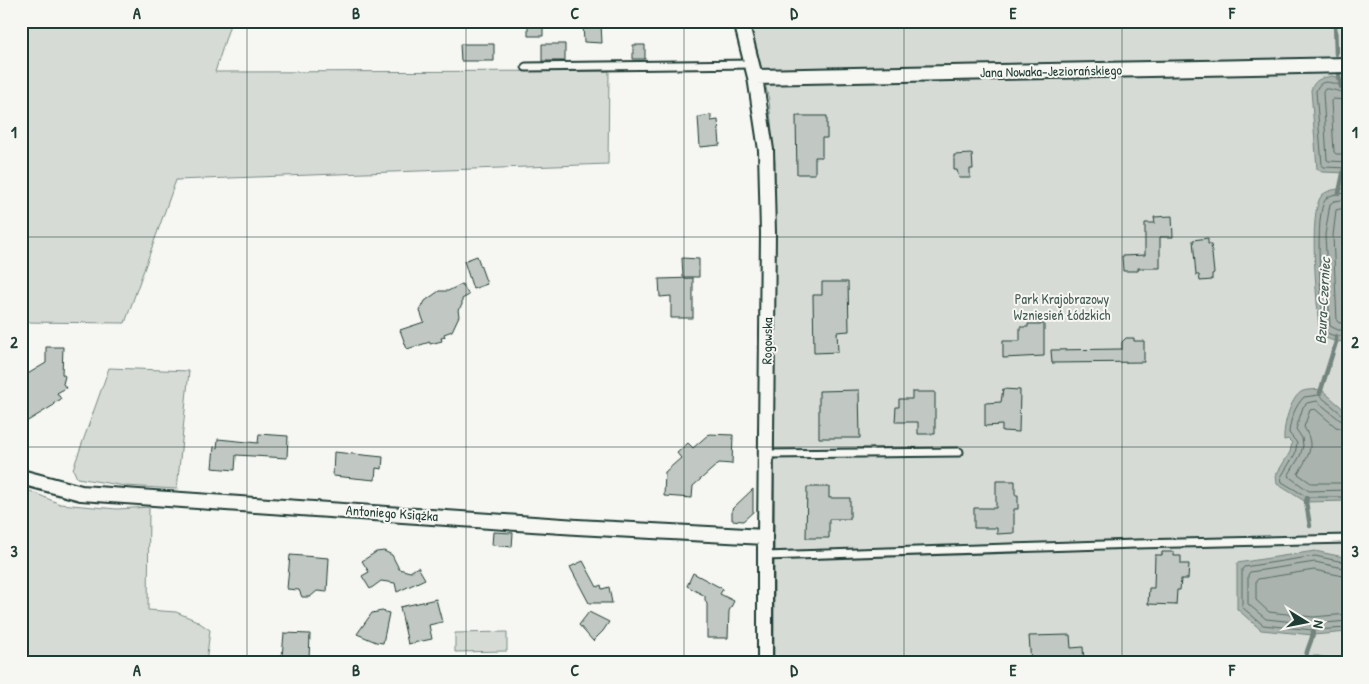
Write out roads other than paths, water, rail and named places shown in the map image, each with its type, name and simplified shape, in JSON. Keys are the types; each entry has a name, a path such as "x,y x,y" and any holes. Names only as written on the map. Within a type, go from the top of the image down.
{"street":[{"name":"Rogowska","path":"741,21 753,70 766,150 768,225 764,537 765,663"},
{"name":"Jana Nowaka-Jeziorańskiego","path":"753,70 1348,65"},
{"name":"Antoniego Książka","path":"21,477 81,493 577,527 764,537"}],"lane":[{"path":"526,67 753,70"},
{"path":"766,454 960,452"},
{"path":"765,556 1348,539"}],"water":[{"path":"1325,77 1336,77 1337,80 1348,81 1348,173 1322,172 1317,169 1311,90 1314,83"},
{"path":"1348,188 1348,341 1336,342 1321,336 1319,331 1314,239 1315,220 1322,195 1331,190"},
{"path":"1321,389 1348,413 1348,501 1306,502 1277,484 1276,475 1290,452 1292,443 1288,439 1284,440 1286,421 1291,407 1301,392"},
{"path":"1315,551 1348,558 1348,632 1313,635 1261,630 1237,609 1237,563"},
{"path":"1318,656 1327,658 1331,663 1248,663 1277,657"}],"waterway":[{"name":"Bzura-Czerniec","path":"1335,21 1336,54"},
{"name":"Bzura-Czerniec","path":"1339,75 1341,87"},
{"name":"Bzura-Czerniec","path":"1339,193 1344,169"},
{"name":"Bzura-Czerniec","path":"1320,393 1336,342 1336,336"},
{"name":"Bzura-Czerniec","path":"1307,498 1310,526"},
{"name":"Bzura-Czerniec","path":"1306,663 1306,654 1313,631"}],"park label":[{"name":"Park Krajobrazowy Wzniesień Łódzkich","path":"1062,308"}]}
